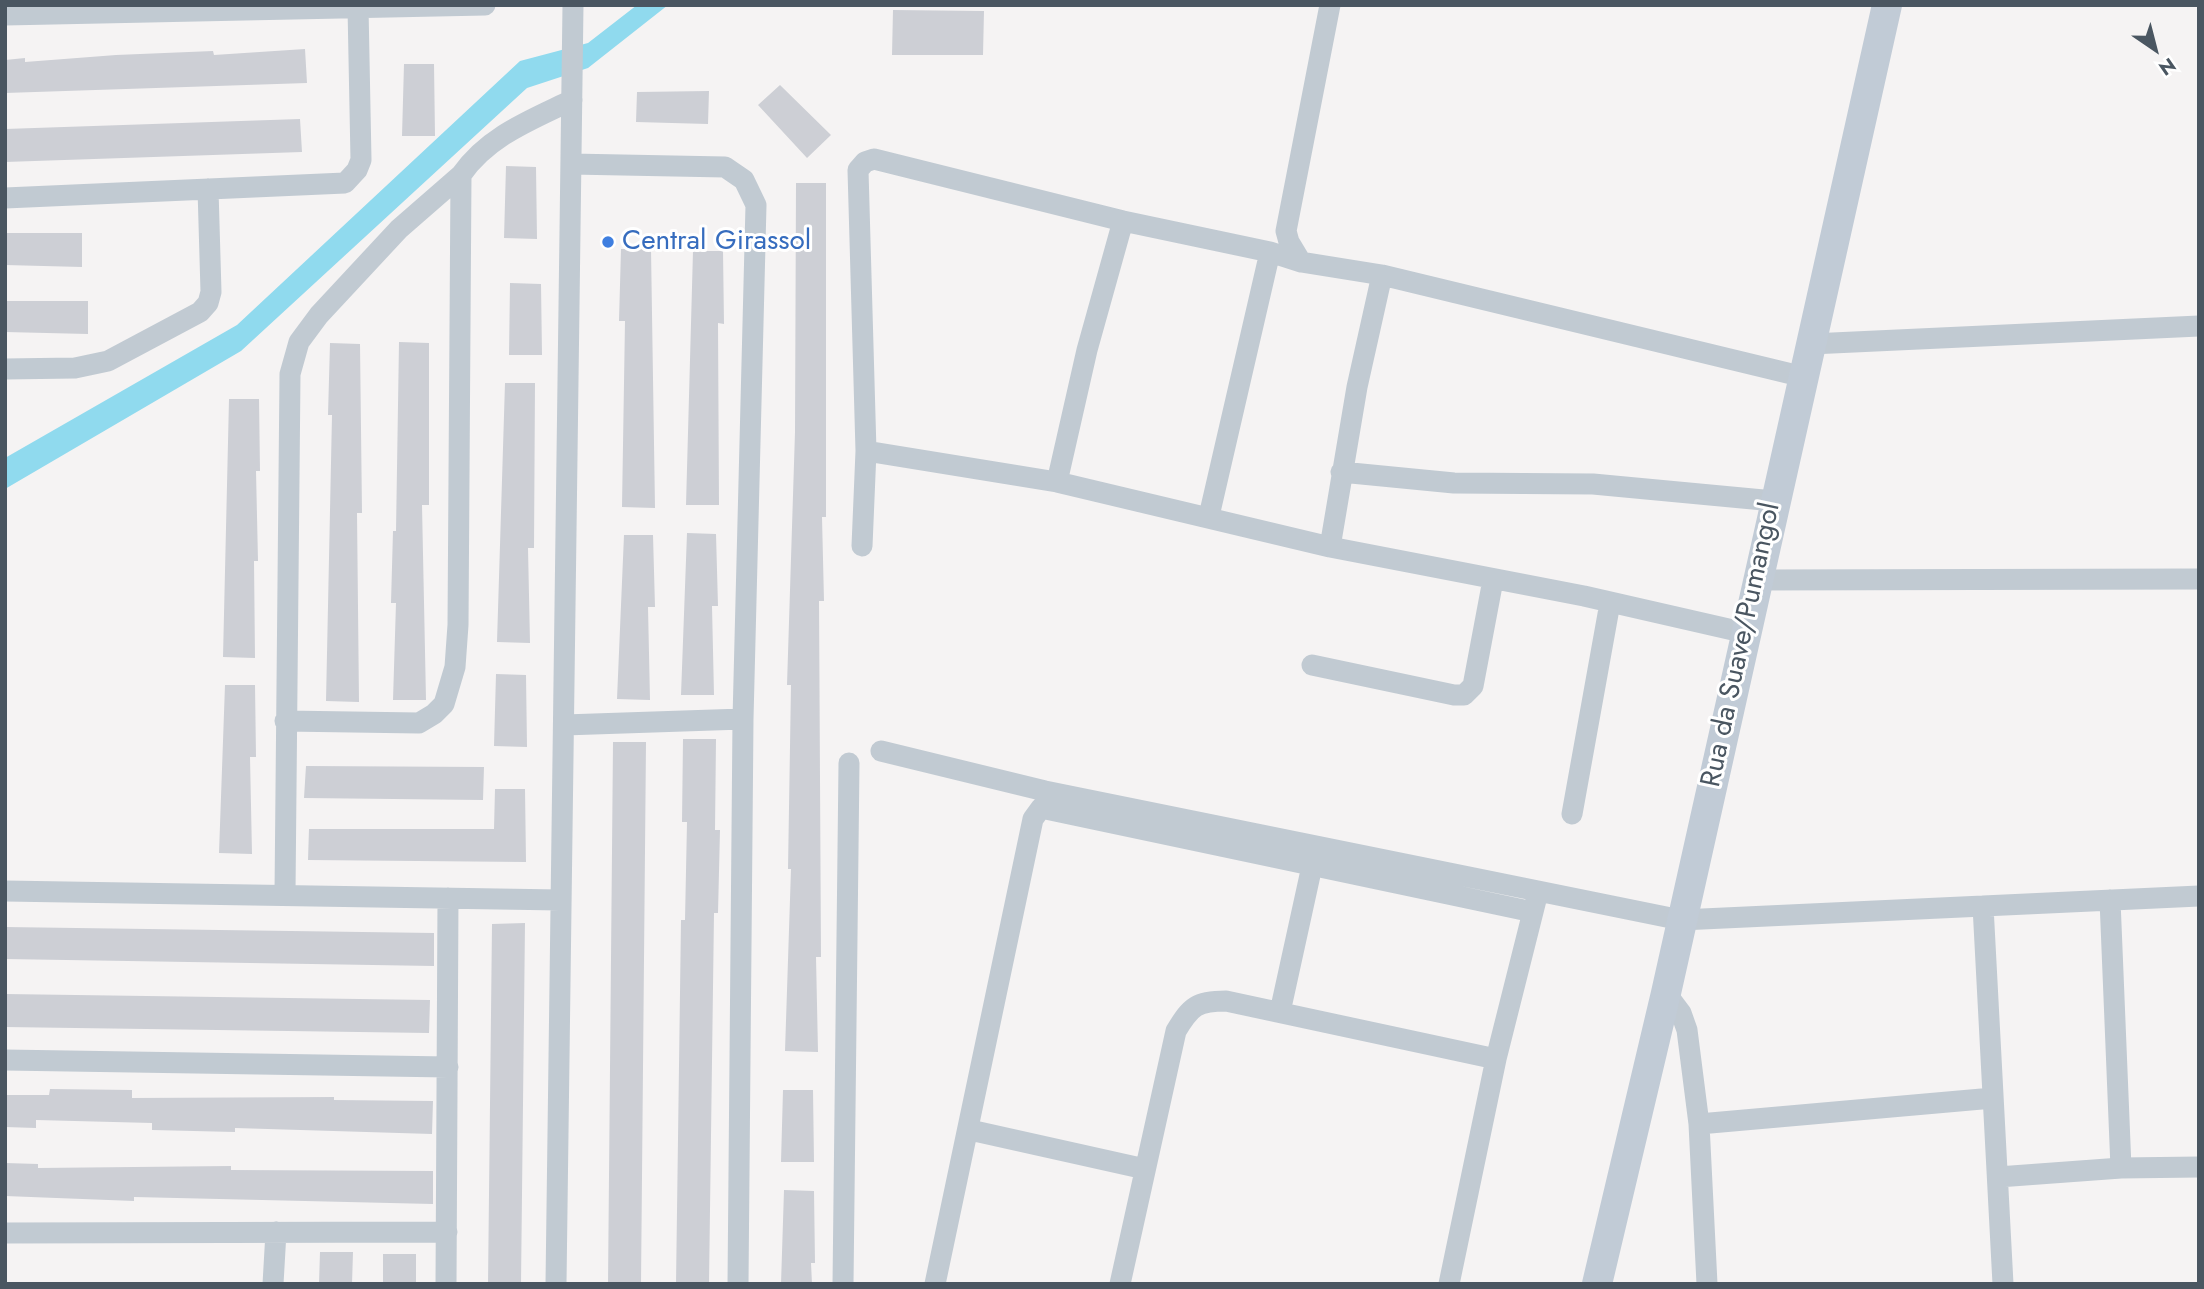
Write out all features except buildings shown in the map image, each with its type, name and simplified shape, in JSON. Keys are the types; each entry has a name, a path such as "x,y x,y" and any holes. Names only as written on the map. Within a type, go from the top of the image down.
{"street":[{"path":"5,15 485,5"},
{"path":"556,1284 573,5"},
{"path":"1301,262 1286,231 1330,5"},
{"name":"Rua da Suave/Pumangol","path":"1597,1284 1666,993 1886,5"},
{"path":"5,198 345,183 351,179 361,160 358,7"},
{"path":"285,893 290,374 299,342 319,315 399,229 461,175 475,156 510,131 572,100"},
{"path":"862,546 866,451 858,170 865,162 874,159 1123,221 1270,252 1301,262 1382,275 1804,377"},
{"path":"571,163 726,167 744,180 753,192 756,205 743,719 738,1284"},
{"path":"285,721 419,723 444,704 455,667 458,625 461,175"},
{"path":"5,369 75,368 107,361 200,312 208,303 211,292 208,189"},
{"path":"1056,481 1087,350 1123,221"},
{"path":"1209,516 1270,252"},
{"path":"1330,547 1341,472 1382,275"},
{"path":"1811,344 2199,326"},
{"path":"866,451 1056,481 1330,547 1746,633"},
{"path":"1341,472 1454,483 1593,484 1774,501"},
{"path":"1757,580 2199,579"},
{"path":"1312,665 1464,695 1473,686 1493,580"},
{"path":"1572,814 1609,603"},
{"path":"564,725 743,719"},
{"path":"881,751 1045,791 1681,920 2199,896"},
{"path":"843,1284 849,763"},
{"path":"936,1284 1035,813 1041,808 1533,912"},
{"path":"1280,1012 1312,866"},
{"path":"5,891 285,893 560,900"},
{"path":"1449,1284 1496,1059 1539,891"},
{"path":"446,1284 447,898"},
{"path":"2110,900 2121,1168"},
{"path":"1983,906 2003,1284"},
{"path":"1666,993 1685,1021 1699,1124 1707,1284"},
{"path":"1120,1284 1176,1031 1186,1014 1203,1001 1226,1001 1496,1059"},
{"path":"5,1060 448,1067"},
{"path":"1699,1124 1993,1098"},
{"path":"970,1130 1145,1169"},
{"path":"1998,1177 2121,1168 2199,1167"},
{"path":"273,1284 276,1232"},
{"path":"5,1233 447,1232"}],"water":[{"path":"637,5 668,5 588,68 527,88 241,351 5,489 5,458 237,325 520,61 588,43"}],"place":[{"name":"Central Girassol","path":"608,242"}]}
